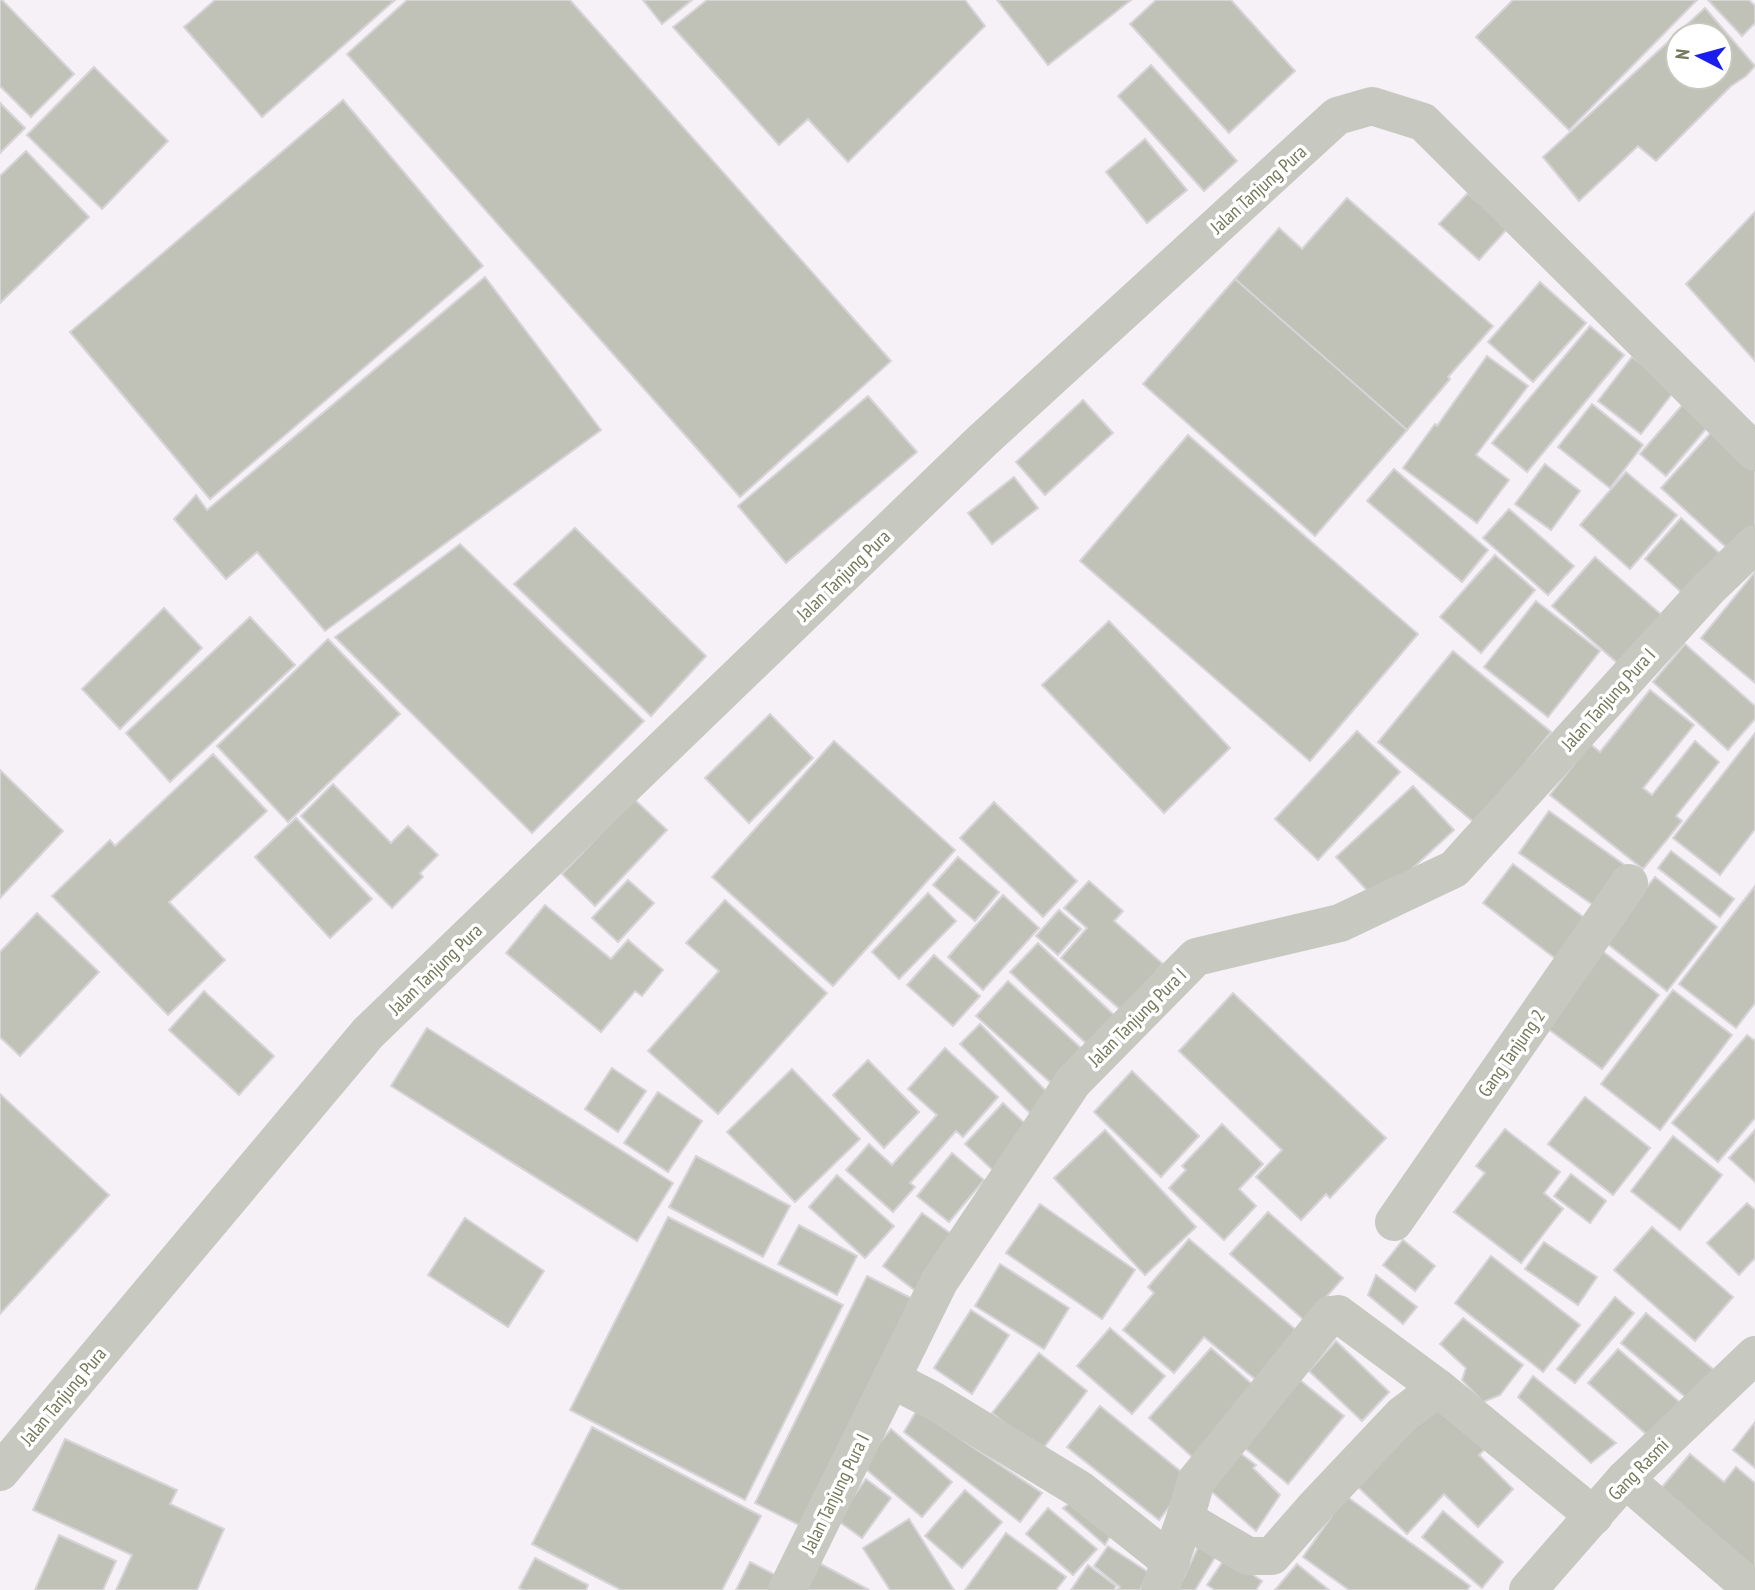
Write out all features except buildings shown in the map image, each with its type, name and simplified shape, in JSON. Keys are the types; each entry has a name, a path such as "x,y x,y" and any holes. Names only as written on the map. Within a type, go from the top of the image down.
{"street":[{"name":"Jalan Tanjung Pura","path":"0,1472 368,1033 983,440 1337,116 1372,106 1423,122 1755,452"},
{"name":"Jalan Tanjung Pura I","path":"787,1590 939,1282 1073,1082 1196,957 1340,923 1454,869 1709,588 1755,544"},
{"name":"Gang Tanjung 2","path":"1394,1222 1629,883"},
{"path":"891,1379 934,1401 1079,1489 1166,1576 1196,1481 1330,1315 1338,1314 1438,1388 1594,1516"},
{"name":"Gang Rasmi","path":"1528,1590 1626,1479 1755,1355"},
{"path":"1185,1519 1248,1556 1272,1556 1402,1415 1438,1388"},
{"path":"1626,1479 1753,1590"}]}
